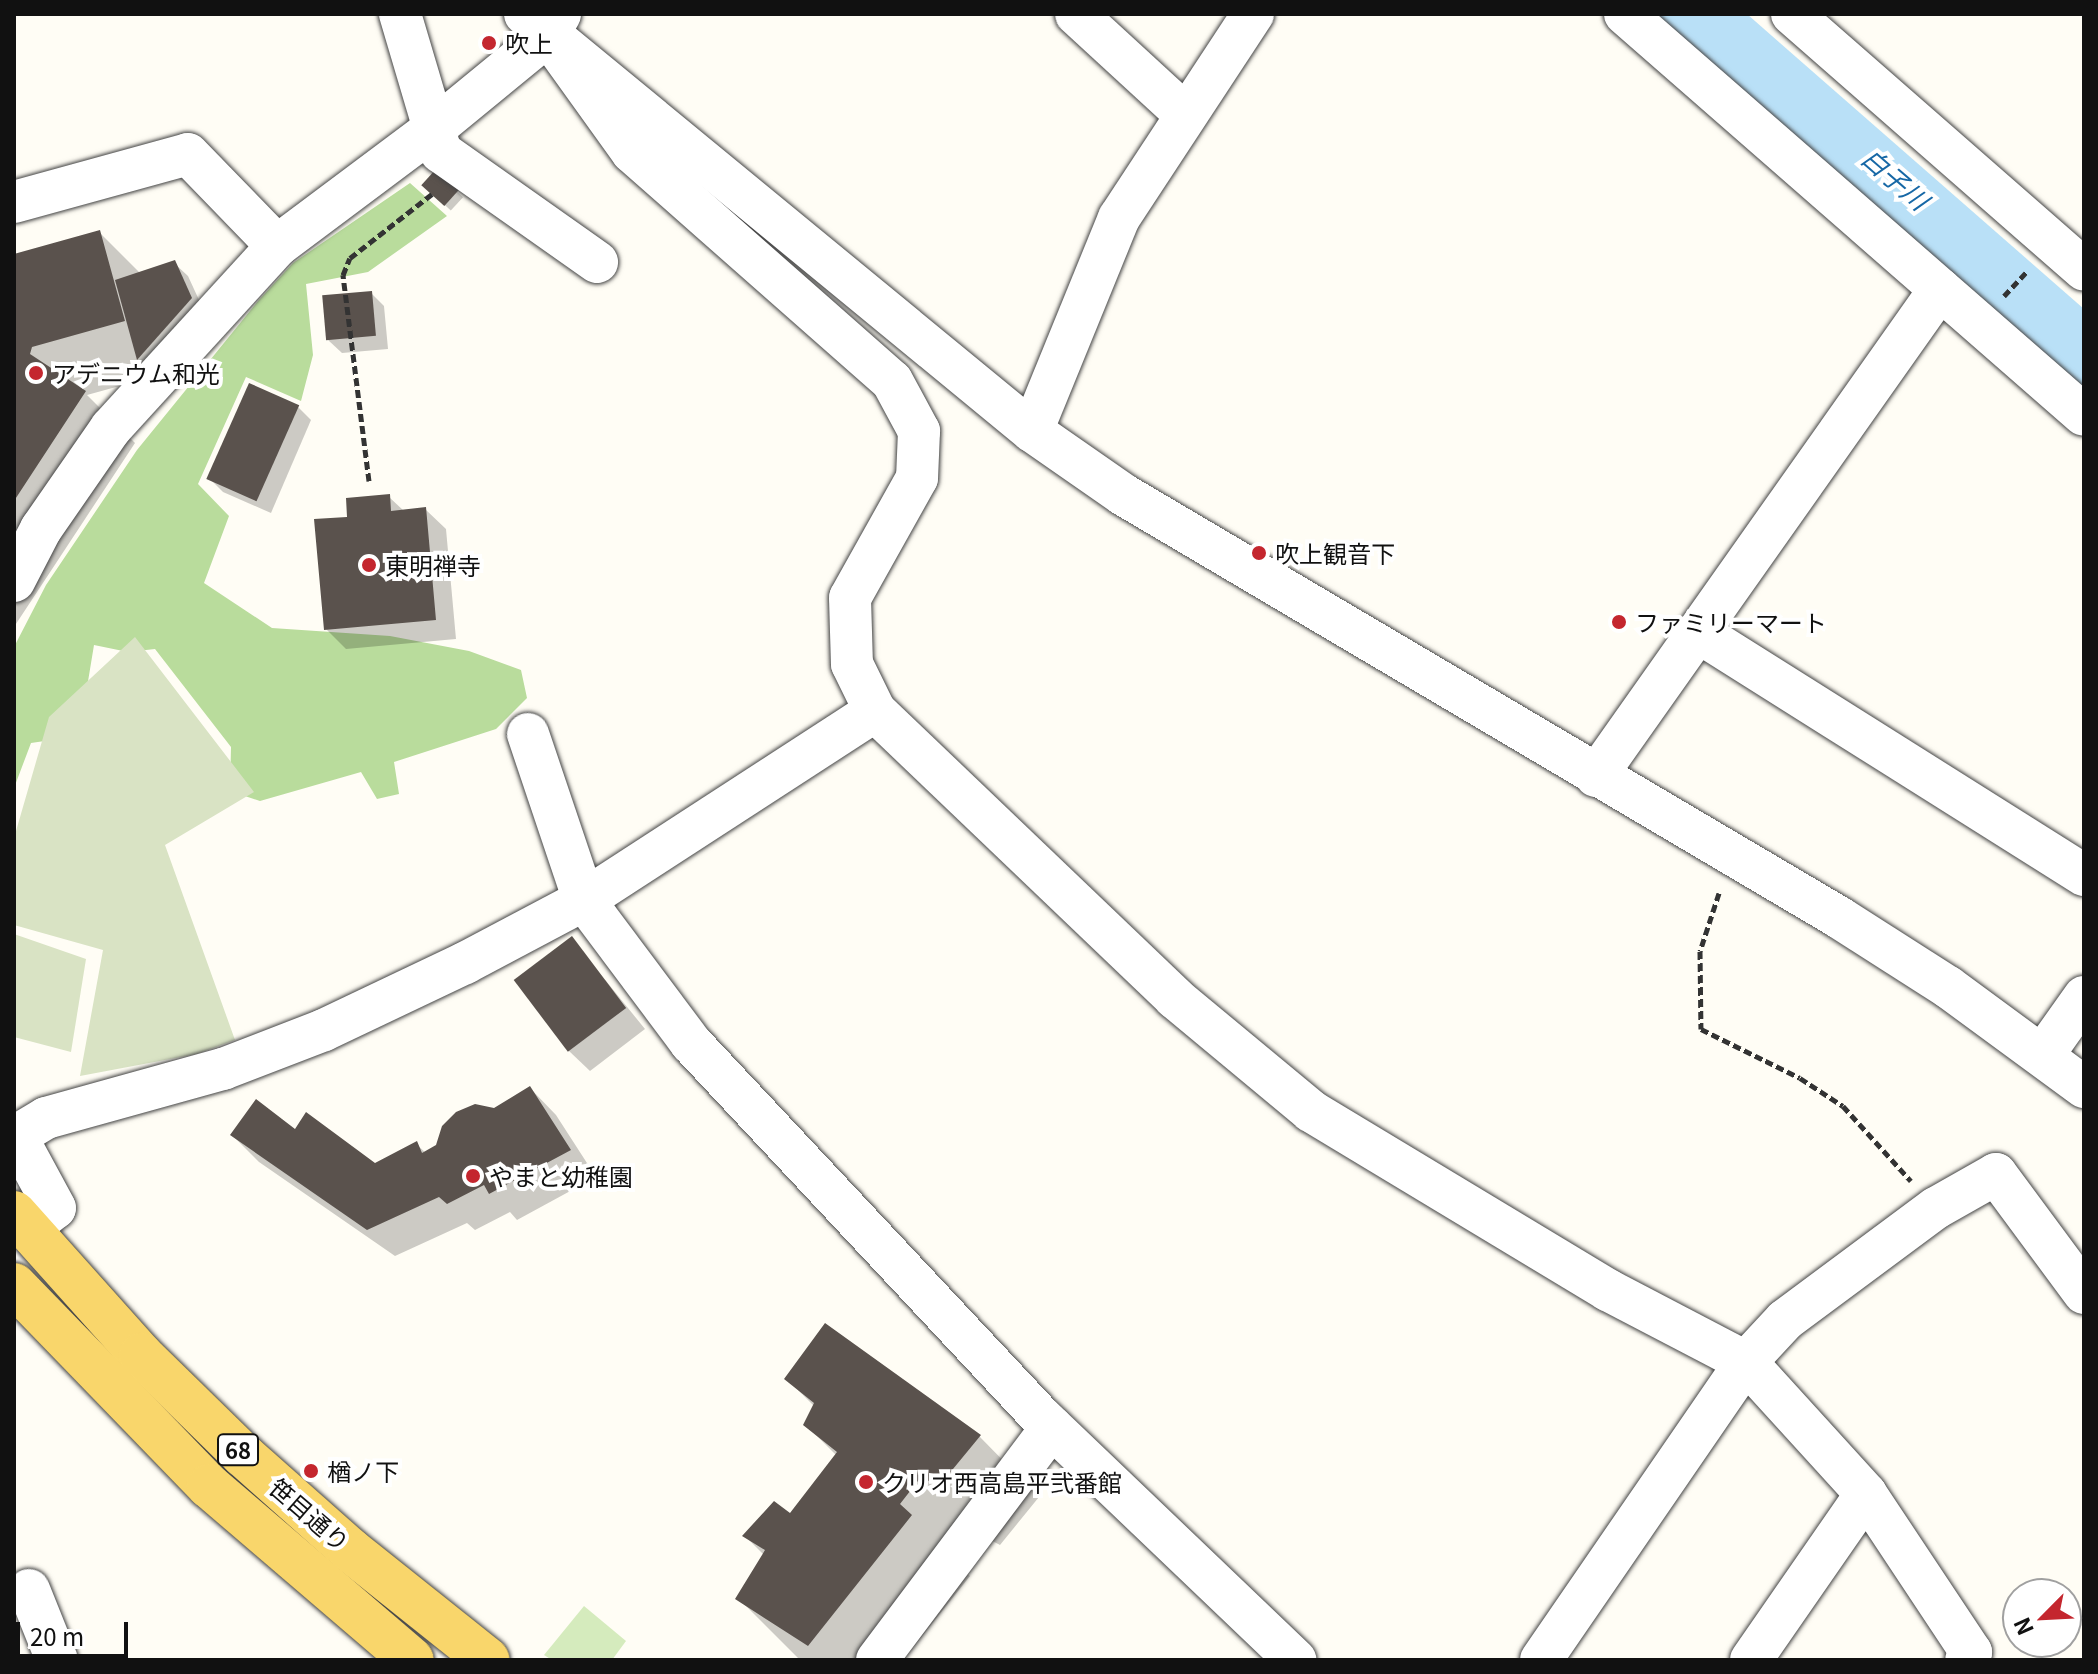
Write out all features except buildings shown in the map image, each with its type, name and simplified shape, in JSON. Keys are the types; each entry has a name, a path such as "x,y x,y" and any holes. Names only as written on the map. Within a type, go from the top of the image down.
{"main road":[{"name":"笹目通り","path":"21,1221 141,1355 243,1455 350,1550 488,1660"},
{"name":"笹目通り","path":"14,1285 209,1486 412,1660"}],"street":[{"path":"400,14 431,131 441,152 597,262"},
{"path":"1076,14 1186,115"},
{"path":"1032,431 1119,218 1253,14"},
{"path":"1625,14 2084,415"},
{"path":"1792,14 2084,270"},
{"path":"14,581 41,529 111,428 277,246 431,131 544,21"},
{"path":"544,21 1032,431 1163,519 1731,854 1948,987 2084,1087"},
{"path":"544,21 632,152 892,381 919,431 917,478 850,598 852,664 875,711 1175,998 1311,1111 1608,1290 1746,1362 1866,1494 1974,1657"},
{"path":"14,202 188,154 277,246"},
{"path":"1596,776 1940,289"},
{"path":"1698,632 2084,875"},
{"path":"21,1221 55,1208 16,1136 46,1118 223,1069 324,1030 584,900 875,711"},
{"path":"528,734 584,900 691,1043 1052,1427 1295,1660"},
{"path":"2043,1055 2084,997"},
{"path":"1541,1660 1746,1362 1785,1320 1936,1208 1996,1174 2084,1293"},
{"path":"877,1660 1052,1427"},
{"path":"1751,1660 1866,1494"},
{"path":"29,1590 57,1660"}],"path":[{"path":"369,481 343,275 350,258 443,183"},
{"path":"1998,304 2038,258"},
{"path":"1731,854 1700,951 1701,1029 1800,1078 1843,1106 1936,1208"}],"green space":[{"path":"410,183 447,216 368,272 306,284 313,355 301,401 246,377 198,484 229,516 204,583 272,628 390,636 469,651 521,670 527,698 496,729 394,762 399,794 377,799 361,772 260,801 230,791 231,747 155,649 128,652 94,645 79,736 31,743 14,788 14,647 46,585 137,450 258,301 293,263"},
{"path":"135,637 254,792 165,845 235,1040 197,1054 80,1076 103,950 14,925 14,838 49,717"},
{"path":"14,934 86,959 71,1052 14,1037"},
{"path":"584,1606 626,1641 612,1660 552,1660 544,1655"}],"water":[{"name":"白子川","path":"1654,14 1747,14 2084,309 2084,390"}],"place":[{"name":"吹上","path":"489,43"},
{"name":"アデニウム和光","path":"36,373"},
{"name":"吹上観音下","path":"1259,553"},
{"name":"東明禅寺","path":"369,565"},
{"name":"ファミリーマート","path":"1619,622"},
{"name":"やまと幼稚園","path":"473,1176"},
{"name":"楢ノ下","path":"311,1471"},
{"name":"クリオ西高島平弐番館","path":"866,1482"}]}
